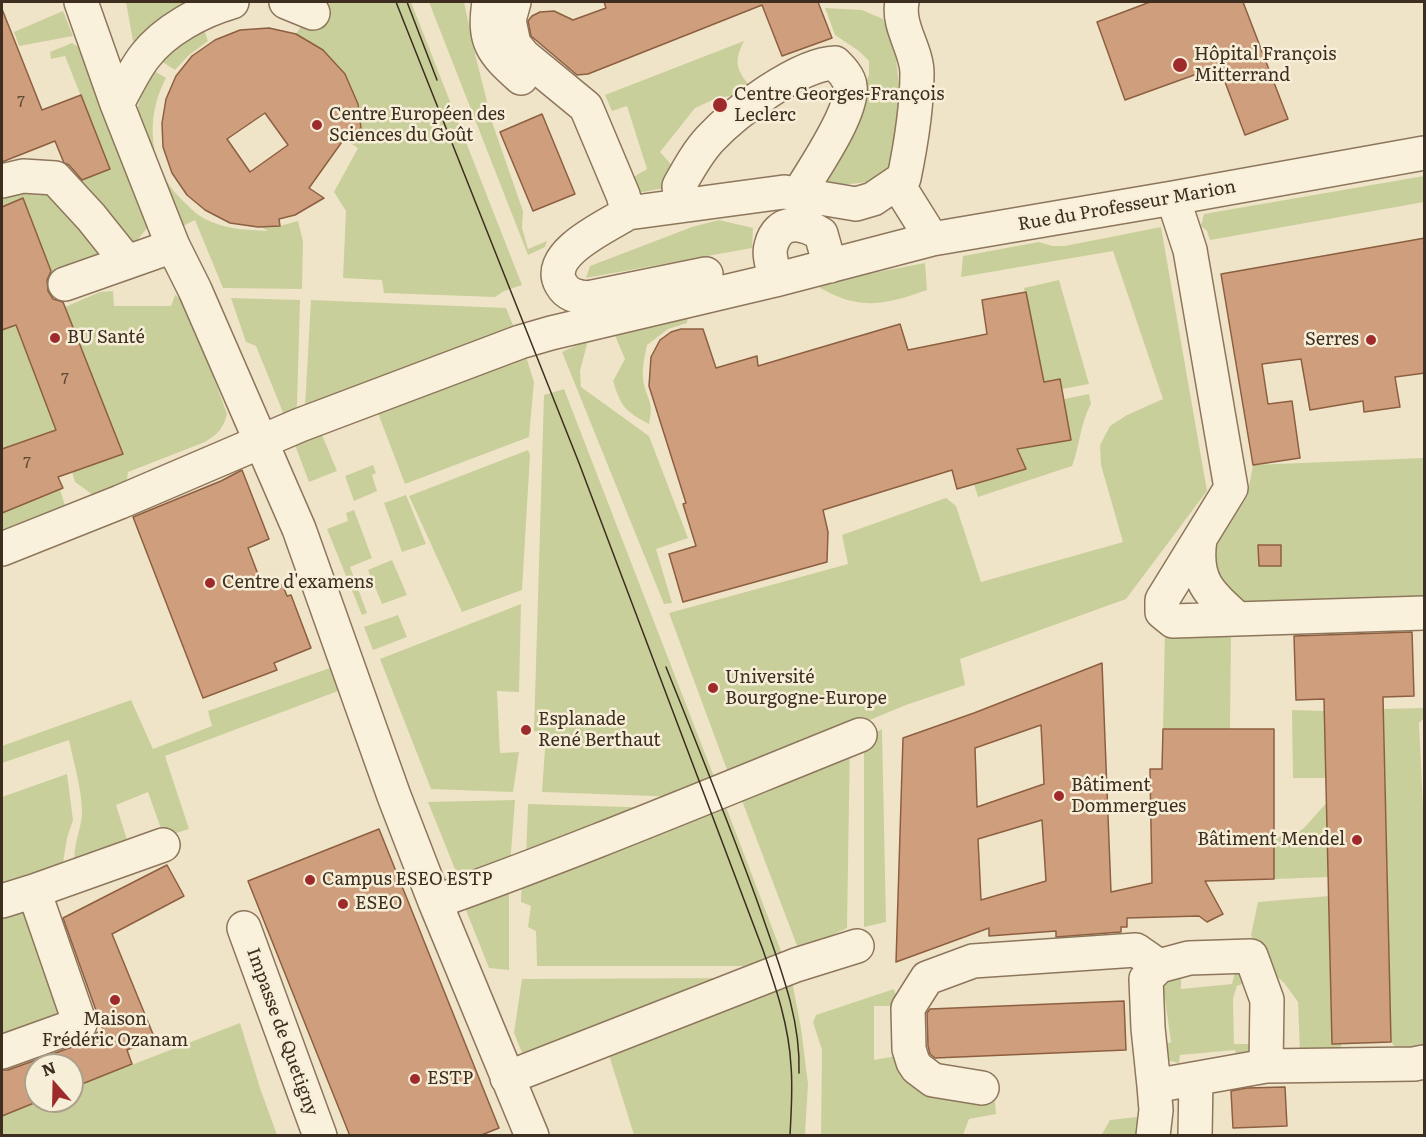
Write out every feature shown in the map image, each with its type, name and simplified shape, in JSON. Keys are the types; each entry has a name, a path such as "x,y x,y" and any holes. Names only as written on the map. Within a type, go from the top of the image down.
{"street":[{"path":"81,2 117,104 173,246 195,290 299,529 394,796 435,902 532,1136"},
{"path":"117,104 146,55 173,31 212,8 232,2"},
{"path":"489,2 486,22 490,44 500,59 540,96 586,107"},
{"path":"514,2 509,20 514,44 524,56 586,107 628,213"},
{"path":"830,266 821,234 808,226 791,224 777,233 770,248 774,271 753,264 588,298 568,293 558,277 557,267 562,258 582,241 628,213 784,192 856,204 873,199 904,178 913,136 917,71 905,29 902,2"},
{"path":"681,205 679,186 708,141 722,126 752,103 798,74 827,63 835,63 850,84 850,97 843,118 798,195"},
{"name":"Rue du Professeur Marion","path":"2,549 262,442 520,342 774,271 830,266 932,239 1425,153"},
{"path":"2,181 23,176 55,178 128,262"},
{"path":"897,183 932,239"},
{"path":"1173,198 1190,250 1232,488 1162,600 1162,612 1173,621 1425,613"},
{"path":"65,284 173,246"},
{"path":"1200,539 1198,567 1205,584 1216,600 1237,618"},
{"path":"435,902 516,873 860,735"},
{"path":"2,902 164,845"},
{"path":"2,1052 80,1024 34,891"},
{"name":"Impasse de Quetigny","path":"244,928 320,1136"},
{"path":"507,1078 796,965 857,946"},
{"path":"982,1088 933,1080 913,1062 909,1049 908,1008 927,978 973,961 1136,950 1159,966"},
{"path":"1153,1136 1156,1110 1146,979 1159,966 1189,958 1251,956 1267,1000 1266,1066"},
{"path":"1154,1086 1266,1066 1425,1062"},
{"path":"1195,1136 1196,1079"}],"green space":[{"path":"126,2 190,2 176,8 134,47"},
{"path":"317,2 411,2 522,285 504,291 495,297 384,293 382,280 343,278 346,211 334,192 358,148 344,139 361,128 354,95 343,71 324,52 296,34"},
{"path":"429,2 464,2 493,125 523,211 522,228 528,249 547,241 545,247 528,255"},
{"path":"825,8 862,10 883,19 895,48 901,107 891,168 868,182 824,187 869,75 869,61 859,51 835,35"},
{"path":"63,11 73,36 19,46 14,32"},
{"path":"200,18 208,41 189,55 175,70 158,59"},
{"path":"744,41 738,56 738,67 752,89 738,95 717,98 695,108 660,152 677,171 664,188 638,193 630,179 647,169 627,106 612,111 605,95"},
{"path":"72,43 78,47 148,227 131,248 72,184 110,169 65,56 51,59 50,52"},
{"path":"151,69 166,78 159,94 153,126 157,159 172,188 196,213 220,225 268,231 261,227 280,226 298,221 303,241 302,289 223,288 195,220 175,230 134,118"},
{"path":"1424,176 1424,202 1210,240 1207,231 1201,226 1204,214"},
{"path":"42,185 96,246 98,254 52,272 23,199 2,207 2,193"},
{"path":"719,220 753,228 752,248 586,278 590,266 692,227"},
{"path":"1161,227 1207,491 1126,599 960,659 965,685 906,705 730,778 669,613 848,564 842,535 946,498 956,506 981,582 1123,542 1101,465 1100,445 1110,426 1127,415 1163,399 1113,251 961,277 963,256 1039,242 1052,246 1065,246"},
{"path":"925,263 927,290 896,300 856,302 829,293 814,284"},
{"path":"1059,280 1089,384 1062,389 1060,379 1044,382 1024,288"},
{"path":"113,291 114,306 171,306 175,295 187,303 227,414 219,431 205,442 128,472 126,485 96,497 75,482 72,472 122,454 65,307 100,292"},
{"path":"231,298 300,300 297,405 294,416 286,420 256,346 246,342"},
{"path":"311,300 506,308 515,330 305,407"},
{"path":"689,306 687,323 668,329 647,345 643,374 651,409 649,424 625,407 616,390 613,381 625,359 611,326"},
{"path":"16,325 56,430 2,449 2,330"},
{"path":"588,340 580,371 581,387 649,436 688,538 656,549 672,603 664,604 562,352"},
{"path":"524,350 534,382 529,437 405,484 376,408"},
{"path":"564,389 716,782 681,797 542,792 546,734 534,731 544,395"},
{"path":"1089,394 1091,404 1072,466 978,497 974,484 1026,469 1017,449 1070,440 1064,399"},
{"path":"322,435 337,471 309,482 295,445"},
{"path":"528,450 530,455 522,590 462,612 409,496"},
{"path":"1424,458 1424,597 1234,603 1209,562 1215,547 1247,497 1253,465"},
{"path":"373,465 376,473 372,475 377,491 354,501 345,476"},
{"path":"60,489 66,509 2,532 2,513"},
{"path":"406,495 426,544 402,552 384,503"},
{"path":"354,510 372,558 350,567 367,613 362,615 327,529 348,521 346,513"},
{"path":"392,560 407,595 382,604 368,570"},
{"path":"521,604 519,692 497,691 500,753 519,752 513,792 431,789 380,659"},
{"path":"398,615 407,637 373,650 364,627"},
{"path":"1165,629 1231,634 1230,729 1163,729"},
{"path":"330,668 338,691 165,756 189,829 164,837 148,792 116,805 129,846 75,864 82,805 69,740 2,763 2,746 131,700 153,749 212,726 208,711"},
{"path":"1424,708 1424,718 1419,723 1424,827 1424,1048 1400,1052 1391,1042 1384,709"},
{"path":"1292,710 1325,711 1326,778 1293,778"},
{"path":"882,729 886,922 864,927 864,739"},
{"path":"850,739 847,928 799,951 738,790"},
{"path":"67,774 73,820 67,838 62,869 2,888 2,797"},
{"path":"723,799 784,959 759,966 537,966 536,931 528,927 531,906 521,902 522,876"},
{"path":"515,800 510,865 461,884 428,802"},
{"path":"1327,803 1329,877 1274,879 1274,836 1292,835 1298,832"},
{"path":"528,804 659,808 526,858"},
{"path":"509,880 509,970 489,968 462,900"},
{"path":"1329,896 1332,1043 1341,1044 1342,1053 1300,1054 1298,1002 1285,984 1265,965 1251,935 1258,902"},
{"path":"28,903 70,1014 2,1038 2,912"},
{"path":"1236,968 1252,980 1237,986 1233,998 1234,1044 1252,1044 1249,1052 1237,1058 1235,1050 1180,1055 1179,1063 1166,1060 1157,1049 1171,1042 1165,999 1156,999 1162,977 1181,974 1181,989 1232,984"},
{"path":"791,976 808,1084 805,1135 634,1135 609,1055"},
{"path":"724,978 525,1060 514,1033 522,979"},
{"path":"894,989 899,1006 874,1006 874,1060 902,1055 994,1092 996,1114 969,1119 963,1135 821,1135 822,1050 813,1022 816,1015"},
{"path":"240,1023 277,1135 2,1135 2,1116 24,1107 24,1113 84,1113 84,1083"},
{"path":"1137,1117 1137,1135 1101,1136 1110,1120"}],"building":[{"path":"604,2 818,2 832,38 782,56 762,5 588,74 577,75 531,36 528,21 540,12 554,11 573,20 606,8"},
{"path":"1150,2 1243,2 1288,119 1245,135 1219,66 1125,100 1097,22"},
{"path":"2,9 42,110 81,95 110,169 82,180 69,165 64,163 55,141 2,162"},
{"name":"Centre Européen des Sciences du Goût","path":"269,28 296,34 323,50 345,74 358,104 361,128 344,139 309,188 324,198 295,215 279,219 280,226 258,227 230,223 205,210 187,195 172,173 163,147 162,123 166,99 176,76 192,56 215,40 240,30","holes":["265,113 288,145 250,172 227,139"]},
{"path":"542,114 575,194 533,211 500,132"},
{"path":"23,198 51,271 47,280 48,291 53,299 63,302 123,454 58,477 63,488 2,513 2,449 56,430 16,325 2,330 2,207"},
{"path":"1425,238 1425,373 1395,377 1400,407 1364,412 1363,401 1310,410 1301,359 1262,364 1268,404 1292,401 1300,458 1253,465 1221,274"},
{"path":"1026,292 1044,382 1060,379 1071,440 1017,449 1026,469 957,489 952,470 823,510 828,532 827,562 683,602 669,554 696,546 683,504 686,503 649,386 651,357 660,340 671,332 681,329 703,329 716,368 757,356 758,366 900,324 908,350 987,334 982,300"},
{"name":"Centre d'examens","path":"242,470 269,539 248,548 259,577 283,586 287,596 291,595 311,648 274,663 277,670 203,698 133,517"},
{"path":"1258,545 1281,545 1281,566 1259,566"},
{"name":"Bâtiment Mendel","path":"1412,632 1414,696 1383,697 1391,1042 1332,1044 1324,699 1296,700 1294,636"},
{"path":"1102,663 1111,892 1152,883 1150,769 1162,769 1163,729 1274,729 1274,879 1205,881 1223,914 1207,922 1199,916 1127,918 1127,927 1121,927 1121,932 1056,937 1056,931 989,936 989,928 896,962 903,738","holes":["1041,725 1044,784 977,807 975,748","1042,820 1046,881 981,900 978,839"]},
{"path":"379,829 499,1128 479,1136 350,1136 248,881"},
{"name":"Maison Frédéric Ozanam","path":"167,865 184,896 112,934 155,1039 127,1050 132,1064 84,1083 84,1053 55,1053 86,1042 103,1030 63,918"},
{"path":"1124,1001 1126,1050 935,1058 930,1054 927,1013 930,1009"},
{"name":"Maison Frédéric Ozanam","path":"24,1064 24,1107 2,1116 2,1070"},
{"path":"1285,1087 1287,1126 1233,1128 1231,1091 1247,1088"}],"tram line":[{"path":"396,2 579,463 763,950 788,1036 792,1083 790,1136"},
{"path":"407,2 437,80"},
{"path":"666,667 738,848 781,969 796,1031 799,1073"}],"place":[{"name":"Hôpital François Mitterrand","path":"1180,65"},
{"name":"Centre Georges-François Leclerc","path":"720,105"},
{"name":"Centre Européen des Sciences du Goût","path":"317,125"},
{"name":"BU Santé","path":"55,338"},
{"name":"Serres","path":"1371,340"},
{"name":"Centre d'examens","path":"210,583"},
{"name":"Université Bourgogne-Europe","path":"713,688"},
{"name":"Esplanade René Berthaut","path":"526,730"},
{"name":"Bâtiment Dommergues","path":"1059,796"},
{"name":"Bâtiment Mendel","path":"1357,840"},
{"name":"Campus ESEO ESTP","path":"310,880"},
{"name":"ESEO","path":"343,904"},
{"name":"Maison Frédéric Ozanam","path":"115,1000"},
{"name":"ESTP","path":"415,1079"}]}
